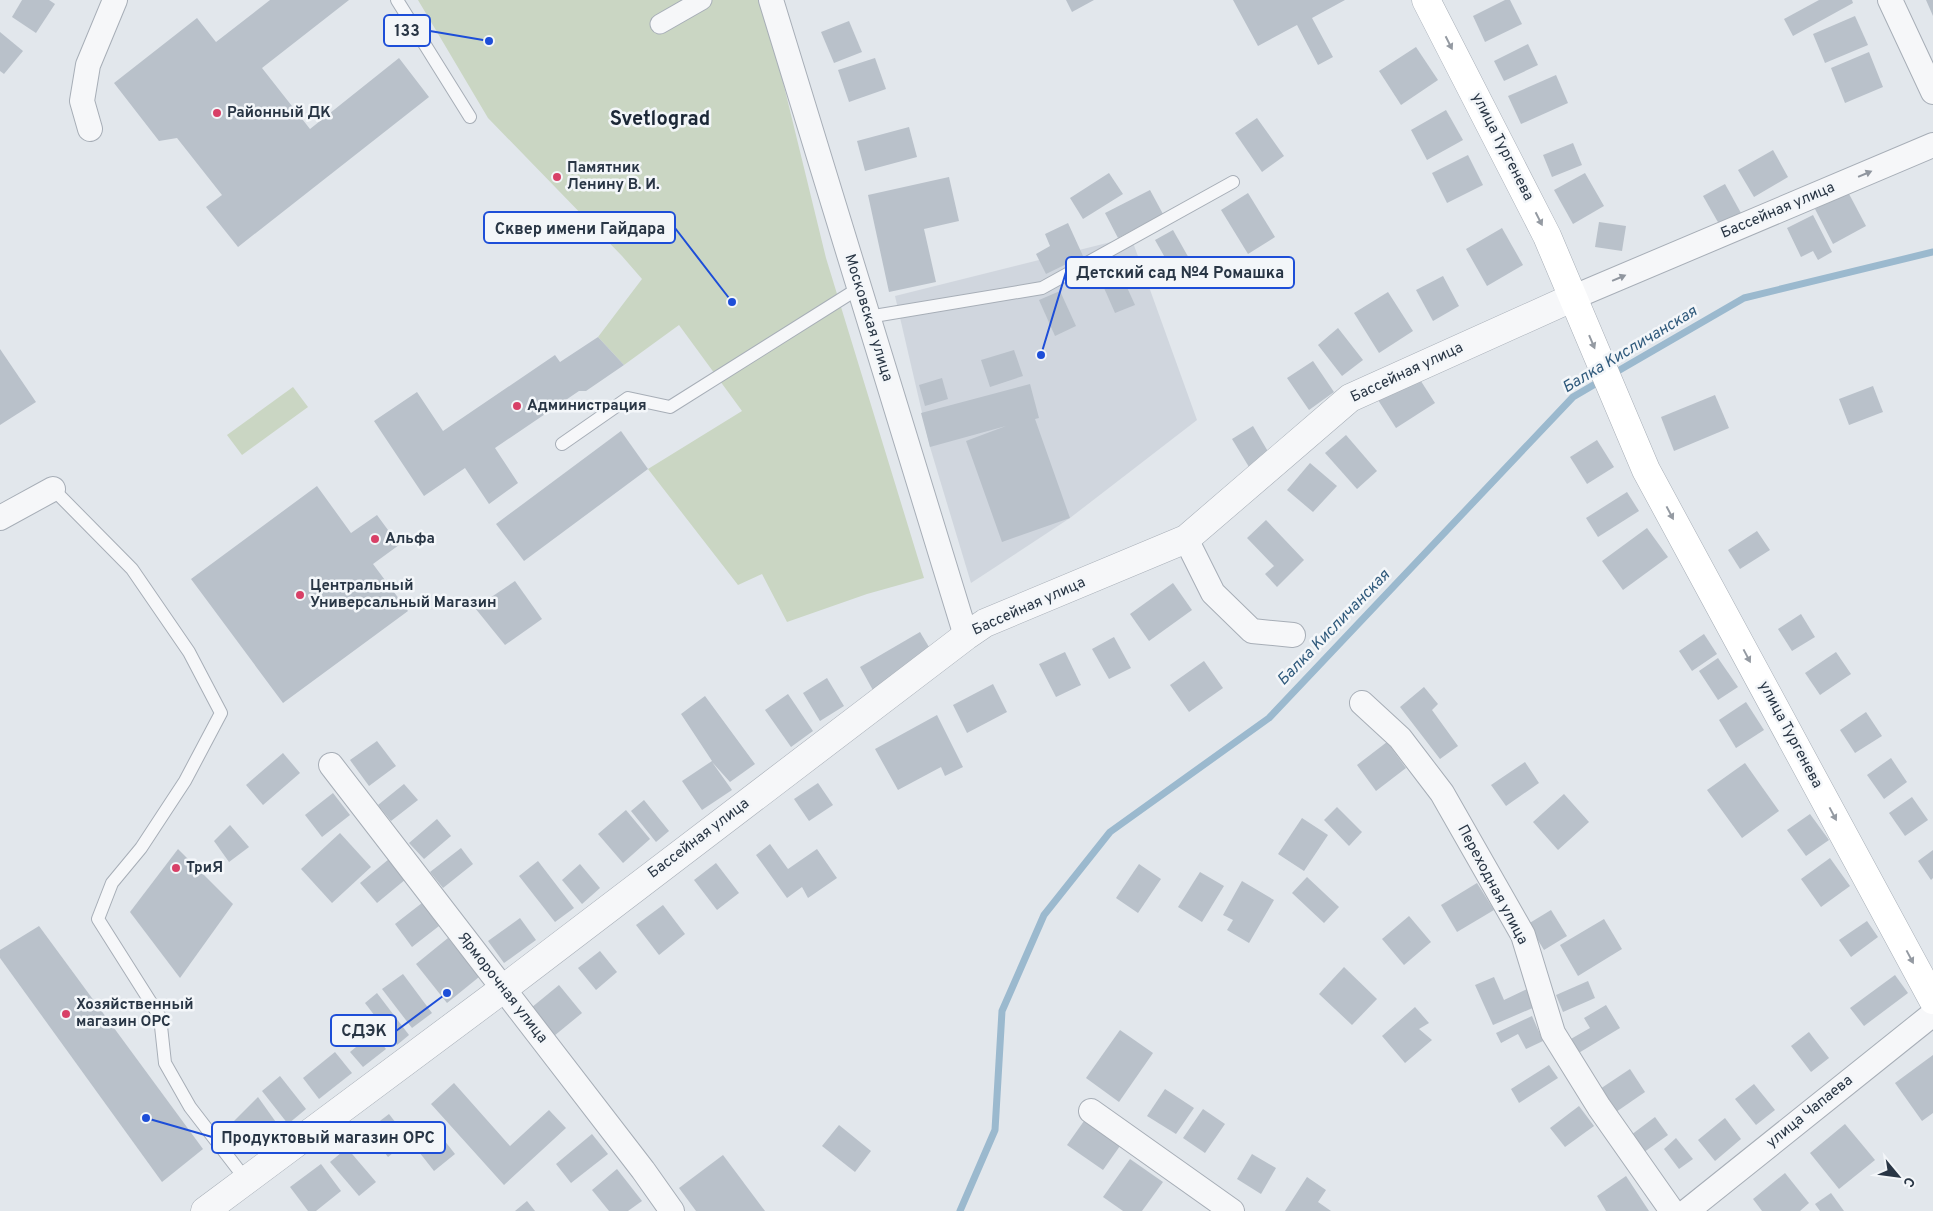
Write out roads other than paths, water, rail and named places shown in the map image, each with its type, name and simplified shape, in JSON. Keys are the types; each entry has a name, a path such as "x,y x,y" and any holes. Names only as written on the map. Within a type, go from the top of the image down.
{"main road":[{"name":"улица Тургенева","path":"1426,0 1547,236 1646,470 1933,1000"}],"street":[{"path":"90,128 82,101 87,74 115,0"},
{"path":"660,24 702,0"},
{"name":"Московская улица","path":"771,0 966,636"},
{"path":"1890,0 1933,92"},
{"name":"Бассейная улица","path":"205,1211 248,1181 503,989 966,636 986,624 1186,540 1350,398 1574,297 1933,146"},
{"path":"0,518 53,489"},
{"path":"1186,540 1213,593 1252,631 1293,635"},
{"name":"Переходная улица","path":"1362,703 1400,738 1442,793 1523,935 1553,1033 1599,1107 1672,1211"},
{"name":"Ярморочная улица","path":"330,766 672,1211"},
{"name":"улица Чапаева","path":"1687,1211 1933,1014"},
{"path":"1091,1111 1232,1211"}],"lane":[{"path":"398,0 470,117"},
{"path":"868,317 1042,288 1234,182"},
{"path":"562,444 628,398 670,406 859,288"},
{"path":"53,489 132,569 189,652 221,713 185,782 141,848 112,883 98,919 160,1017 165,1063 186,1099 248,1181"}],"waterway":[{"name":"Балка Кисличанская","path":"1611,375 1744,298 1933,252"},
{"name":"Балка Кисличанская","path":"960,1211 995,1130 1002,1011 1044,915 1110,832 1269,718 1573,397 1602,380"}],"place":[{"name":"133","path":"489,41"},
{"name":"Районный ДК","path":"217,113"},
{"name":"Памятник Ленину В. И.","path":"557,177"},
{"name":"Сквер имени Гайдара","path":"732,302"},
{"name":"Детский сад №4 Ромашка","path":"1041,355"},
{"name":"Администрация","path":"517,406"},
{"name":"Альфа","path":"375,539"},
{"name":"Центральный Универсальный Магазин","path":"300,595"},
{"name":"ТриЯ","path":"176,868"},
{"name":"СДЭК","path":"447,993"},
{"name":"Хозяйственный магазин ОРС","path":"66,1014"},
{"name":"Продуктовый магазин ОРС","path":"146,1118"}],"district":[{"name":"Svetlograd","path":"660,120"}]}
